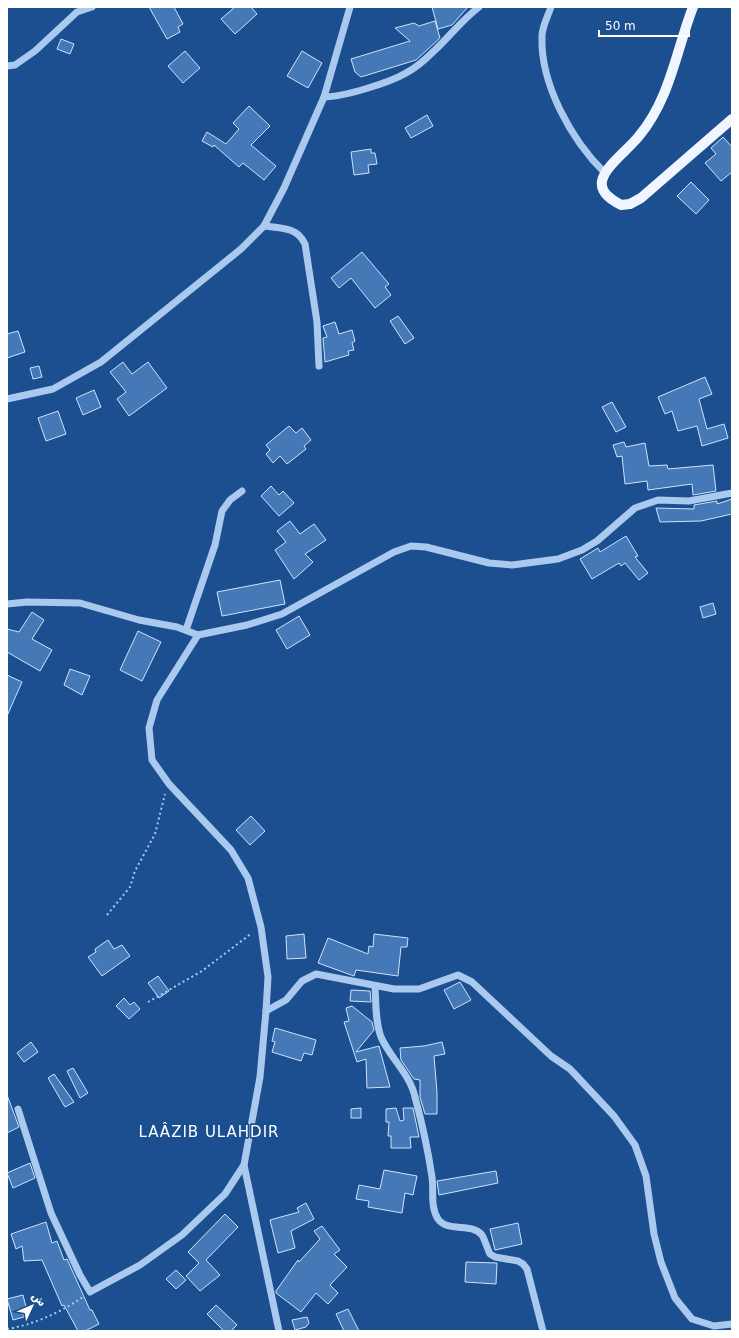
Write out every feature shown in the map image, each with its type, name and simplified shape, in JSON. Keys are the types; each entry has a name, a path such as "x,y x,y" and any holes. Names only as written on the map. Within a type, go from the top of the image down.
{"main road":[{"path":"693,7 684,29 670,81 660,104 639,136 605,173 602,187 605,193 621,205 630,204 642,198 732,119"}],"street":[{"path":"7,66 15,65 35,51 77,12 92,7"},
{"path":"7,399 53,389 101,362 241,248 264,226 284,188 324,97 350,7"},
{"path":"324,97 336,97 368,88 406,73 435,50 464,18 479,7"},
{"path":"551,7 542,35 543,61 552,96 592,161 605,173"},
{"path":"264,226 293,230 302,237 305,244 317,322 318,366"},
{"path":"186,630 215,545 222,511 230,500 242,491"},
{"path":"7,604 27,602 80,603 139,620 186,630 198,635 247,625 282,614 394,552 411,546 426,547 490,563 512,565 558,559 582,550 597,541 635,508 658,500 689,501 732,493"},
{"path":"198,635 157,700 150,728 152,760 169,784 231,850 248,878 261,927 268,978 266,1011 260,1077 244,1165 279,1331"},
{"path":"266,1011 286,1000 302,981 316,974 394,989 419,989 458,976 472,982 492,999 551,1056 570,1069 614,1116 635,1144 646,1176 654,1234 661,1262 675,1298 692,1319 714,1326 732,1324"},
{"path":"375,986 377,1015 381,1036 406,1075 415,1095 432,1178 434,1210 439,1220 449,1226 476,1230 482,1235 490,1254 523,1264 527,1269 543,1331"},
{"path":"18,1109 51,1213 80,1275 90,1292 140,1265 182,1235 225,1194 244,1165"}],"path":[{"path":"107,915 130,888 135,871 155,834 169,784"},
{"path":"148,1002 202,971 261,927"},
{"path":"7,1329 21,1326 43,1318 75,1303 90,1292"}],"building":[{"path":"149,7 174,7 183,24 178,27 180,32 167,39"},
{"path":"235,7 251,7 257,14 235,34 221,19"},
{"path":"432,7 468,7 452,25 438,29"},
{"path":"435,21 440,38 416,60 361,77 355,72 351,59 410,41 395,28 414,23 419,26"},
{"path":"61,39 74,44 70,54 57,49"},
{"path":"185,51 200,68 183,83 168,66"},
{"path":"302,51 322,63 308,88 287,76"},
{"path":"249,106 270,126 251,145 276,166 264,180 243,163 239,167 214,145 213,147 202,141 207,132 226,144 239,129 233,123"},
{"path":"427,115 433,126 411,138 405,128"},
{"path":"723,137 732,147 732,172 721,181 705,163 716,154 711,148"},
{"path":"371,149 371,153 375,153 377,164 368,165 369,173 354,175 351,152"},
{"path":"691,182 709,200 696,214 677,196"},
{"path":"362,252 389,284 385,287 391,295 375,308 351,278 339,288 331,278"},
{"path":"398,316 414,338 405,344 390,321"},
{"path":"335,322 339,334 352,330 355,341 352,343 354,350 348,351 349,355 325,362 323,338 327,337 323,326"},
{"path":"18,331 25,352 7,358 7,334"},
{"path":"123,362 132,374 148,362 167,388 129,416 117,399 126,392 110,372"},
{"path":"39,366 42,377 33,379 30,368"},
{"path":"705,377 712,394 699,399 707,429 724,424 728,438 702,446 697,426 678,431 672,411 665,414 658,397"},
{"path":"94,390 101,407 83,415 76,398"},
{"path":"612,402 626,427 616,432 602,407"},
{"path":"58,411 66,434 46,441 38,418"},
{"path":"289,426 296,433 302,428 311,440 304,446 306,449 287,464 280,456 273,463 266,454 270,450 266,445"},
{"path":"624,442 626,447 645,443 649,466 667,465 668,469 713,465 716,491 693,495 692,484 648,490 647,481 625,484 622,456 617,457 613,445"},
{"path":"271,486 279,495 283,491 294,503 279,516 261,496"},
{"path":"732,499 732,514 701,521 660,522 656,508 694,509 694,505 717,501 717,504"},
{"path":"290,521 300,534 314,524 326,540 305,554 313,562 294,579 275,550 286,542 277,531"},
{"path":"626,536 638,556 635,557 648,573 639,580 625,563 621,566 619,563 592,579 580,559 598,548 600,552"},
{"path":"280,580 285,604 222,616 217,592"},
{"path":"713,603 716,614 703,618 700,607"},
{"path":"32,612 44,620 32,639 52,650 40,671 7,652 7,629 19,632"},
{"path":"299,616 310,635 287,649 276,630"},
{"path":"138,631 161,642 142,681 120,670"},
{"path":"70,669 90,676 82,695 64,685"},
{"path":"7,675 22,682 7,716"},
{"path":"251,816 265,831 250,845 236,830"},
{"path":"304,934 306,958 287,959 286,936"},
{"path":"374,934 408,938 407,947 401,947 398,976 356,970 354,976 318,963 328,938 368,954 369,946 373,947"},
{"path":"108,940 114,949 122,945 130,956 102,976 88,957 96,952 95,949"},
{"path":"158,976 169,991 159,998 148,983"},
{"path":"460,982 471,1000 454,1009 444,990"},
{"path":"351,990 370,991 371,1002 350,1001"},
{"path":"124,998 130,1005 134,1002 140,1009 129,1019 116,1006"},
{"path":"352,1006 372,1022 374,1030 356,1052 379,1046 390,1087 367,1088 366,1059 357,1062 344,1022 349,1021 346,1008"},
{"path":"275,1028 316,1040 312,1055 304,1053 301,1061 272,1052 275,1042 272,1041"},
{"path":"31,1042 38,1052 24,1062 17,1053"},
{"path":"442,1042 445,1054 434,1056 437,1114 425,1114 420,1097 420,1080 414,1079 401,1060 400,1048 424,1046"},
{"path":"73,1068 88,1093 80,1098 67,1071"},
{"path":"54,1074 74,1102 65,1107 48,1078"},
{"path":"7,1095 19,1127 7,1133"},
{"path":"361,1108 361,1118 351,1118 351,1109"},
{"path":"396,1108 400,1121 404,1120 403,1108 413,1108 419,1137 410,1137 411,1148 391,1148 391,1136 388,1136 389,1122 386,1122 386,1109"},
{"path":"30,1163 35,1178 13,1188 7,1173"},
{"path":"384,1170 417,1176 413,1195 405,1193 402,1213 368,1207 369,1201 356,1199 359,1185 380,1189"},
{"path":"496,1171 498,1183 439,1195 437,1181"},
{"path":"306,1203 314,1219 291,1231 295,1248 278,1253 270,1220 299,1212 297,1208"},
{"path":"225,1214 238,1227 206,1260 220,1275 200,1291 186,1276 199,1263 188,1252"},
{"path":"46,1222 52,1243 57,1241 64,1260 67,1259 90,1310 92,1310 99,1324 85,1331 78,1331 64,1305 62,1306 42,1260 24,1261 22,1246 16,1249 11,1234"},
{"path":"518,1223 522,1244 495,1250 490,1229"},
{"path":"322,1226 340,1250 334,1254 347,1267 330,1285 338,1293 328,1304 316,1293 301,1312 276,1293 276,1291 298,1260 299,1262 320,1239 314,1231"},
{"path":"466,1262 497,1263 496,1284 465,1282"},
{"path":"176,1270 186,1280 176,1289 166,1279"},
{"path":"23,1295 26,1307 21,1309 24,1317 13,1320 7,1299"},
{"path":"216,1305 237,1325 231,1331 224,1331 207,1314"},
{"path":"348,1309 359,1331 344,1331 336,1314"},
{"path":"307,1317 309,1323 306,1327 295,1330 292,1320"}],"district":[{"name":"LAÂZIB ULAHDIR","path":"209,1132"}]}
